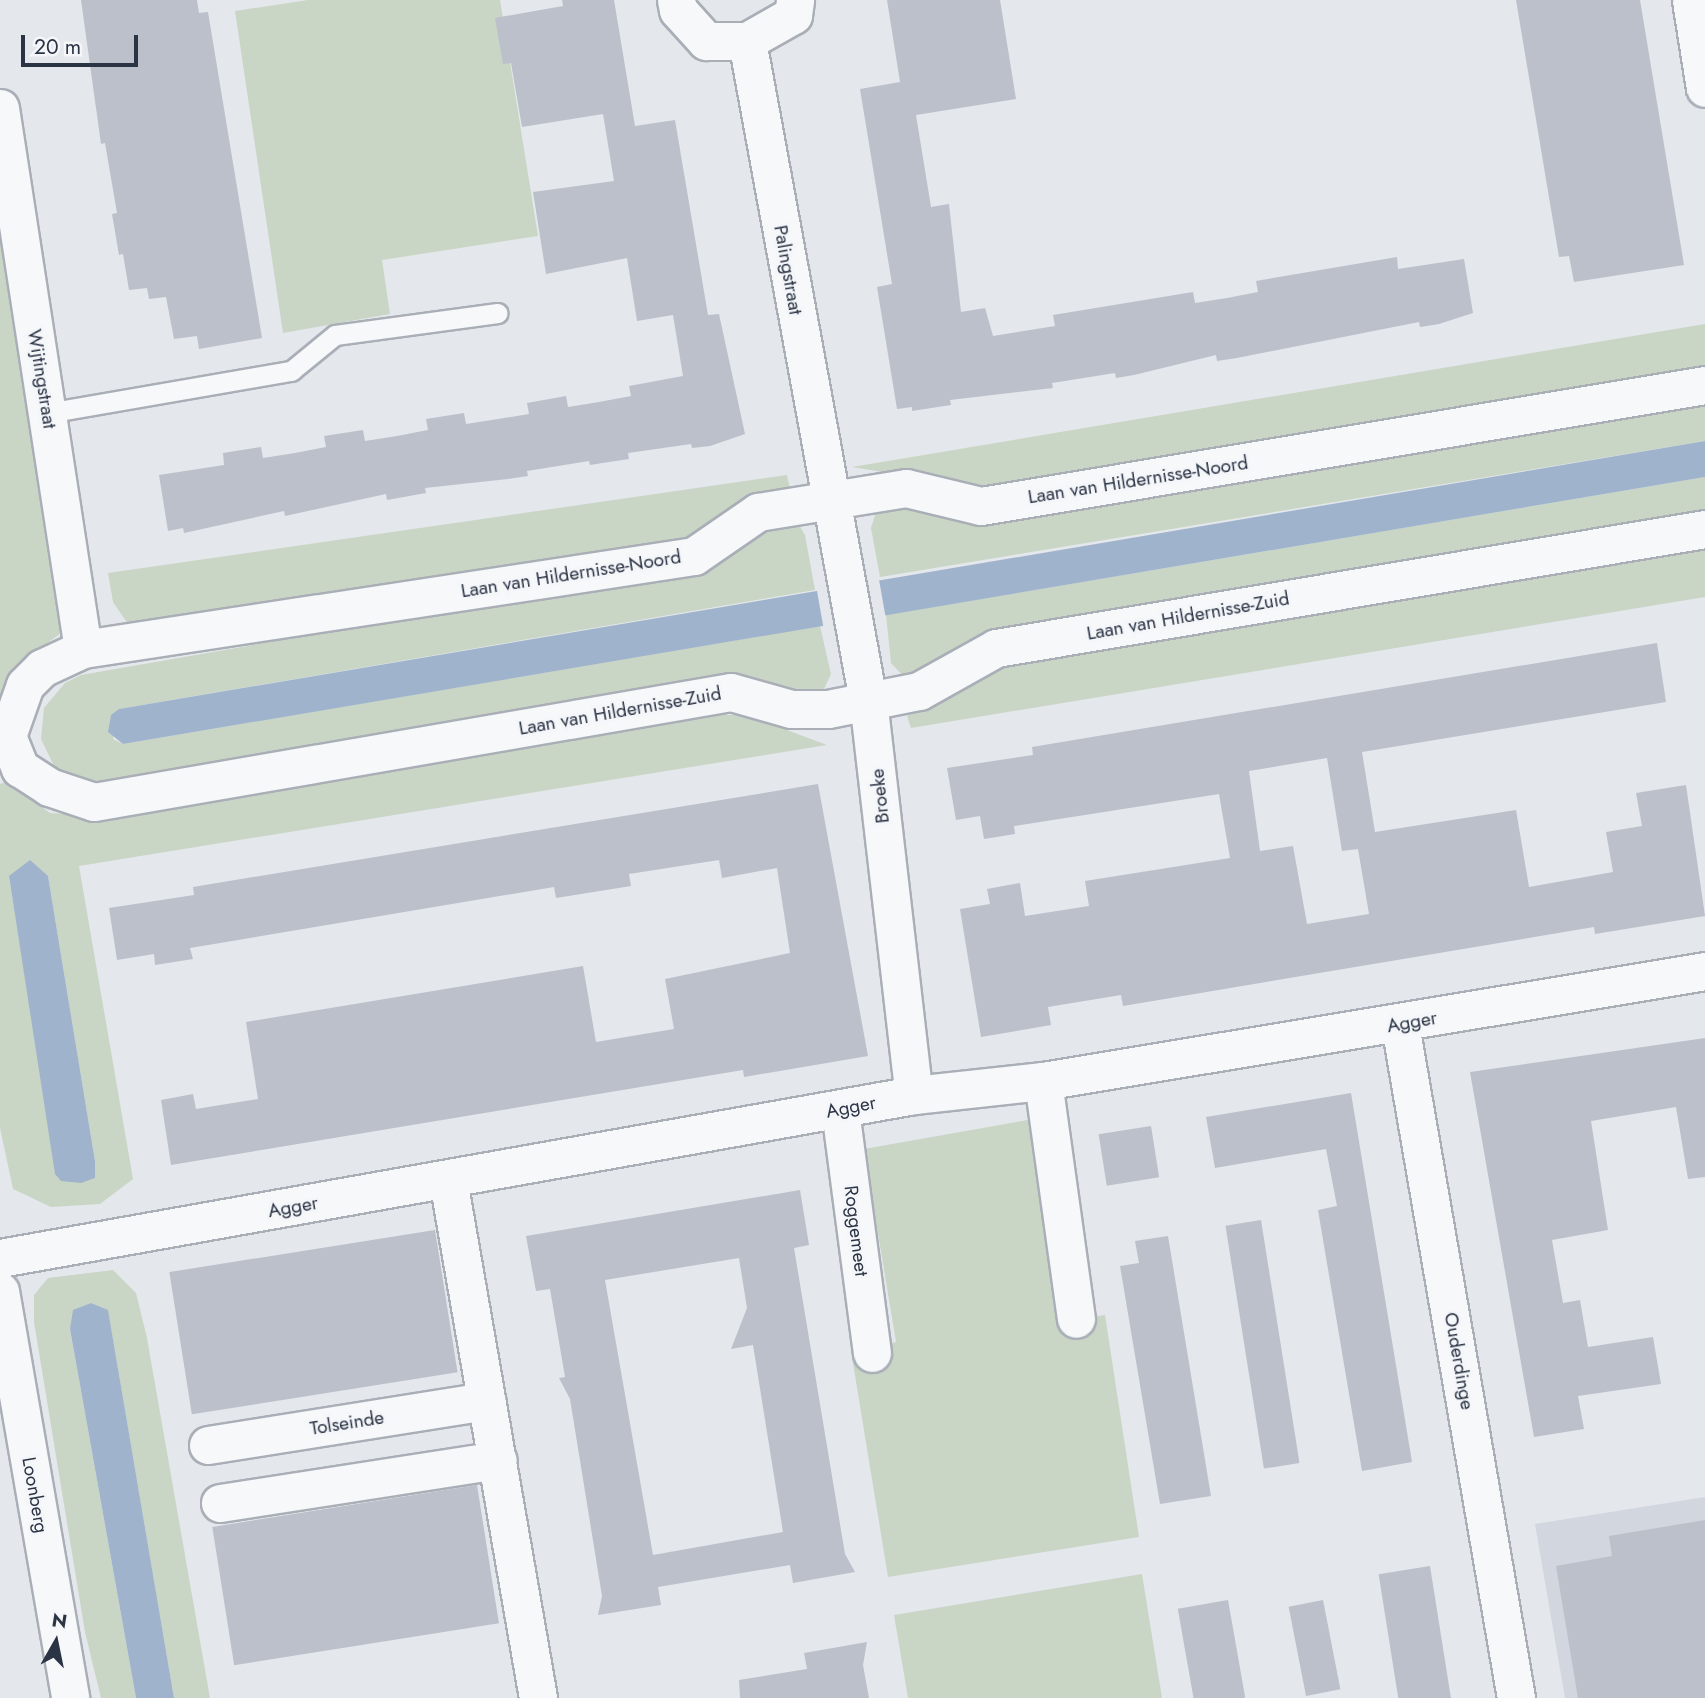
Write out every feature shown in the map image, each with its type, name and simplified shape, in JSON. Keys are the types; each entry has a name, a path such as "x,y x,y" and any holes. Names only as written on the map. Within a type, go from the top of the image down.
{"street":[{"path":"676,0 678,10 706,41 747,41 793,15 795,0"},
{"path":"1691,0 1705,88"},
{"name":"Palingstraat","path":"747,41 832,499"},
{"name":"Wijtingstraat","path":"0,108 83,649"},
{"name":"Laan van Hildernisse-Noord","path":"4,737 24,685 42,668 83,649 694,555 758,512 832,499 906,488 981,506 1705,385"},
{"name":"Broeke","path":"832,499 868,700 914,1095"},
{"name":"Laan van Hildernisse-Zuid","path":"4,737 20,768 49,787 94,803 731,692 791,709 828,709 919,691 996,648 1705,529"},
{"name":"Agger","path":"0,1258 914,1095 1043,1081 1400,1024 1705,971"},
{"name":"Ouderdinge","path":"1400,1024 1516,1698"},
{"path":"1043,1081 1076,1319"},
{"name":"Roggemeet","path":"840,1110 872,1353"},
{"path":"447,1180 538,1698"},
{"name":"Loonberg","path":"0,1291 70,1698"},
{"name":"Tolseinde","path":"208,1445 487,1401"},
{"path":"220,1503 498,1460"}],"lane":[{"path":"47,413 291,371 335,335 498,313"}],"shaded area":[{"path":"1705,1497 1705,1698 1565,1698 1535,1524"}],"green space":[{"path":"308,0 500,0 538,236 382,260 390,314 283,333 235,11"},
{"path":"0,194 66,629 22,663 0,703"},
{"path":"1705,324 1705,368 981,488 852,467"},
{"path":"1705,401 1705,441 880,577 871,528 877,509 919,505 954,521 987,521"},
{"path":"787,475 791,494 703,535 674,543 130,627 113,602 108,573"},
{"path":"1705,477 1705,516 906,679 891,663 886,615"},
{"path":"797,522 805,535 815,590 119,709 113,739 123,744 820,626 831,674 823,691 100,786 67,779 55,768 41,739 44,708 65,683 81,675 704,566 745,536"},
{"path":"1705,549 1705,597 911,728 907,716 1000,667"},
{"path":"720,715 747,715 827,745 79,866 133,1179 100,1204 51,1207 13,1189 0,1128 0,784 8,781 50,813 122,818","holes":["9,876 48,876 95,1161 27,989"]},
{"path":"1033,1119 1062,1321 1105,1315 1139,1537 888,1577 851,1351 896,1342 864,1149"},
{"path":"113,1270 136,1293 147,1338 210,1698 174,1698 108,1311 91,1303 70,1329 136,1698 101,1698 85,1632 34,1322 34,1295 48,1278"},
{"path":"1142,1574 1162,1698 908,1698 894,1615"}],"water":[{"path":"1705,441 1705,477 123,744 108,732 111,715 119,709"},
{"path":"30,860 48,876 95,1161 95,1178 81,1183 61,1181 55,1174 9,876"},
{"path":"91,1303 108,1310 174,1698 136,1698 70,1329 73,1310"}],"pier":[{"path":"878,574 886,618 824,629 816,585"}],"building":[{"path":"81,0 197,0 199,13 208,12 262,338 199,349 197,336 174,339 166,297 149,299 147,288 129,290 123,254 119,255 112,214 117,213 105,143 101,144"},
{"path":"562,0 614,0 635,126 675,120 708,315 719,314 745,434 710,446 692,448 691,444 628,453 629,459 590,465 589,461 527,471 528,476 425,488 426,493 387,500 386,494 285,516 284,511 184,533 183,528 168,531 159,475 224,465 223,453 261,447 263,458 326,447 324,436 363,430 365,441 428,430 426,419 464,413 466,424 529,414 527,403 566,396 568,407 599,402 631,396 629,386 683,376 673,315 637,321 627,258 546,274 533,192 614,181 603,114 522,127 511,63 503,64 495,18 563,6"},
{"path":"887,0 1000,0 1016,99 916,115 931,207 949,204 961,312 985,308 993,336 1055,326 1053,315 1193,292 1195,303 1227,298 1258,292 1256,281 1397,257 1398,269 1464,259 1473,313 1439,324 1420,327 1419,322 1237,358 1217,361 1216,355 1134,375 1116,378 1115,373 1052,383 1053,388 950,400 951,405 912,411 912,407 897,409 877,287 892,284 860,89 900,82"},
{"path":"1516,0 1640,0 1684,265 1574,282 1569,256 1559,257"},
{"path":"1657,643 1666,702 1362,752 1375,832 1516,810 1529,887 1613,872 1606,832 1642,826 1636,793 1686,785 1705,916 1595,934 1594,927 1123,1006 1121,995 1048,1007 1051,1025 981,1037 960,909 990,904 987,889 1020,883 1025,916 1089,906 1085,881 1230,858 1219,794 1014,826 1015,834 984,839 980,816 956,820 947,768 1033,755 1032,747","holes":["1327,758 1342,851 1358,849 1369,914 1307,924 1293,846 1260,851 1249,771"]},
{"path":"818,784 868,1056 744,1077 743,1070 171,1165 161,1100 193,1094 196,1109 258,1099 246,1022 583,966 596,1042 674,1029 665,979 790,953 777,868 722,878 719,860 629,874 631,886 556,898 554,887 190,948 193,959 155,965 154,954 117,960 109,908 194,895 193,887"},
{"path":"1705,1038 1705,1177 1688,1179 1676,1107 1591,1121 1608,1230 1552,1240 1563,1303 1580,1300 1588,1347 1653,1337 1661,1384 1578,1396 1584,1429 1534,1437 1470,1072"},
{"path":"1351,1093 1412,1462 1362,1471 1318,1210 1337,1206 1326,1149 1215,1168 1206,1117"},
{"path":"1151,1126 1159,1177 1107,1186 1099,1134"},
{"path":"800,1190 809,1245 794,1248 845,1554 855,1572 793,1583 790,1565 658,1587 661,1605 598,1615 602,1596 570,1399 559,1378 565,1377 550,1289 536,1291 526,1236","holes":["739,1258 747,1308 731,1349 753,1345 783,1532 653,1555 605,1280"]},
{"path":"1261,1220 1299,1463 1264,1469 1225,1226"},
{"path":"435,1230 458,1372 192,1414 169,1272"},
{"path":"1168,1236 1211,1496 1160,1504 1120,1266 1139,1263 1135,1241"},
{"path":"477,1485 499,1623 234,1665 212,1527"},
{"path":"1705,1520 1705,1698 1578,1698 1556,1566 1612,1556 1609,1536"},
{"path":"1430,1566 1451,1698 1398,1698 1379,1574"},
{"path":"1228,1600 1245,1697 1193,1698 1178,1609"},
{"path":"1323,1600 1340,1689 1306,1696 1289,1607"},
{"path":"867,1642 863,1665 869,1698 740,1698 739,1680 807,1669 804,1653"}]}
